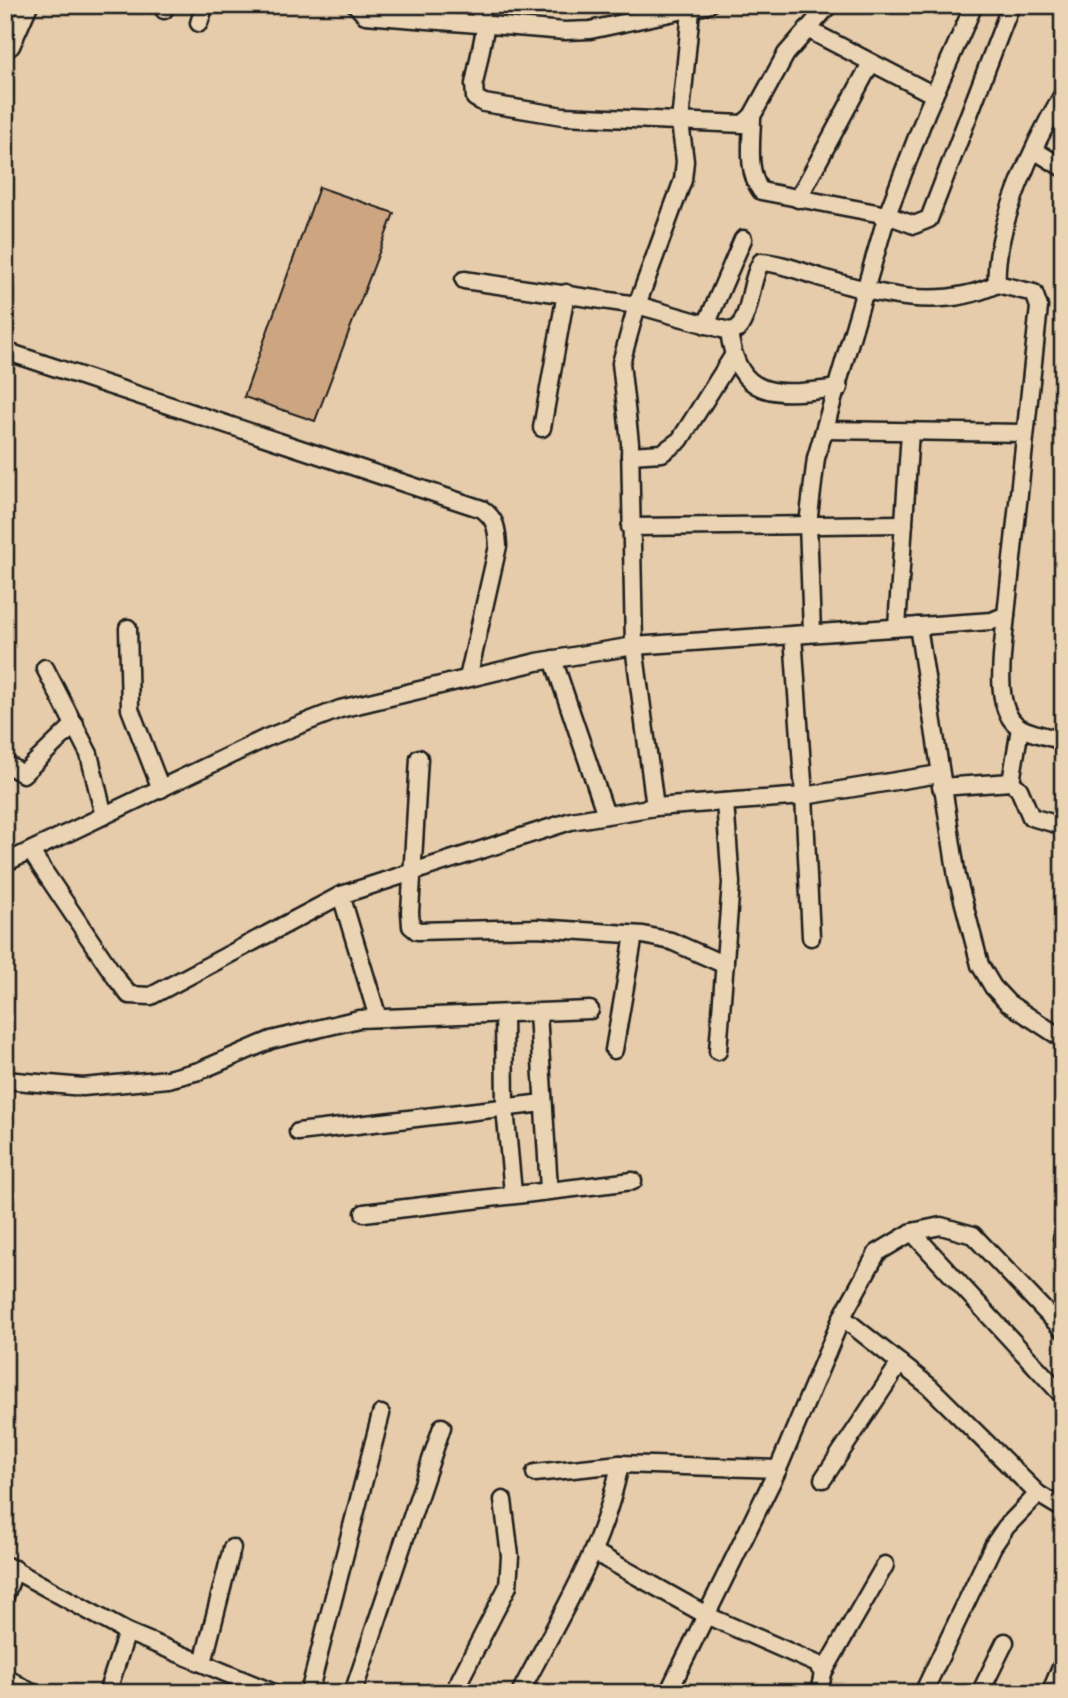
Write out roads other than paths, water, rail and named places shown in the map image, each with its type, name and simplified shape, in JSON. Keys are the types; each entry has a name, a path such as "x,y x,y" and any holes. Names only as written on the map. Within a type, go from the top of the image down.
{"street":[{"path":"5,49 11,46 29,5"},
{"path":"199,23 205,5"},
{"path":"355,5 365,15 410,12 483,24 590,30 691,11 708,5"},
{"path":"482,5 483,24 474,84 475,98 484,103 563,116 743,124 752,116 786,54 829,5"},
{"path":"812,632 808,524 812,474 887,215 934,95 974,5"},
{"path":"752,116 751,166 755,183 761,191 887,215 914,225 929,219 1011,5"},
{"path":"655,807 634,646 630,455 621,363 637,305 683,180 685,161 680,122 691,11"},
{"path":"807,29 934,95"},
{"path":"799,200 871,63"},
{"path":"997,284 1003,233 1034,150 1063,94"},
{"path":"1034,150 1063,168"},
{"path":"706,325 743,239"},
{"path":"464,280 637,305 729,331 738,329 744,321 755,272 761,262 865,290 946,300 979,293 997,284 1034,293 1039,307 1006,615 1003,699 1007,716 1020,728 1063,741"},
{"path":"542,428 566,293"},
{"path":"729,331 733,356 739,368 765,391 788,393 839,387"},
{"path":"5,351 482,509 491,516 497,527 498,546 468,678"},
{"path":"630,455 662,453 680,440 733,356"},
{"path":"826,430 1025,433"},
{"path":"897,627 910,432"},
{"path":"631,527 904,524"},
{"path":"5,863 303,722 340,709 553,659 634,646 992,621 1006,615"},
{"path":"918,626 957,877 980,965 993,988 1008,1003 1063,1039"},
{"path":"128,628 130,709 160,789"},
{"path":"793,635 811,937"},
{"path":"553,659 606,815"},
{"path":"45,668 89,754 104,816"},
{"path":"5,764 23,774 75,724"},
{"path":"1010,782 1020,728"},
{"path":"419,758 410,912 411,926 417,931 537,928 634,935 671,941 725,965"},
{"path":"31,852 116,978 129,995 139,997 151,996 341,895 571,821 655,807 804,796 940,780 1010,782 1019,789 1031,817 1063,826"},
{"path":"718,1051 731,883 725,802"},
{"path":"341,895 378,1018"},
{"path":"614,1050 634,935"},
{"path":"5,1080 83,1087 168,1079 199,1071 271,1040 348,1021 590,1010"},
{"path":"538,1013 549,1189"},
{"path":"505,1014 505,1108 513,1194"},
{"path":"298,1132 543,1103"},
{"path":"364,1213 633,1181"},
{"path":"671,1692 778,1469 842,1317 877,1253 892,1241 912,1232 942,1226 973,1235 1063,1330"},
{"path":"912,1232 1063,1396"},
{"path":"842,1317 930,1387 1038,1494 1063,1510"},
{"path":"823,1479 900,1363"},
{"path":"309,1693 381,1414"},
{"path":"354,1693 442,1427"},
{"path":"535,1473 620,1464 778,1469"},
{"path":"520,1693 594,1552 612,1506 620,1464"},
{"path":"923,1693 993,1546 1006,1527 1038,1494"},
{"path":"453,1693 508,1586 510,1556 503,1500"},
{"path":"203,1663 232,1548"},
{"path":"594,1552 708,1616 817,1664 823,1673"},
{"path":"819,1693 823,1673 884,1565"},
{"path":"5,1596 10,1567 127,1632 203,1663 240,1686 274,1693"},
{"path":"107,1693 127,1632"},
{"path":"980,1693 1005,1642"},
{"path":"1050,1693 1063,1663"},
{"path":"5,1677 32,1693"}]}
